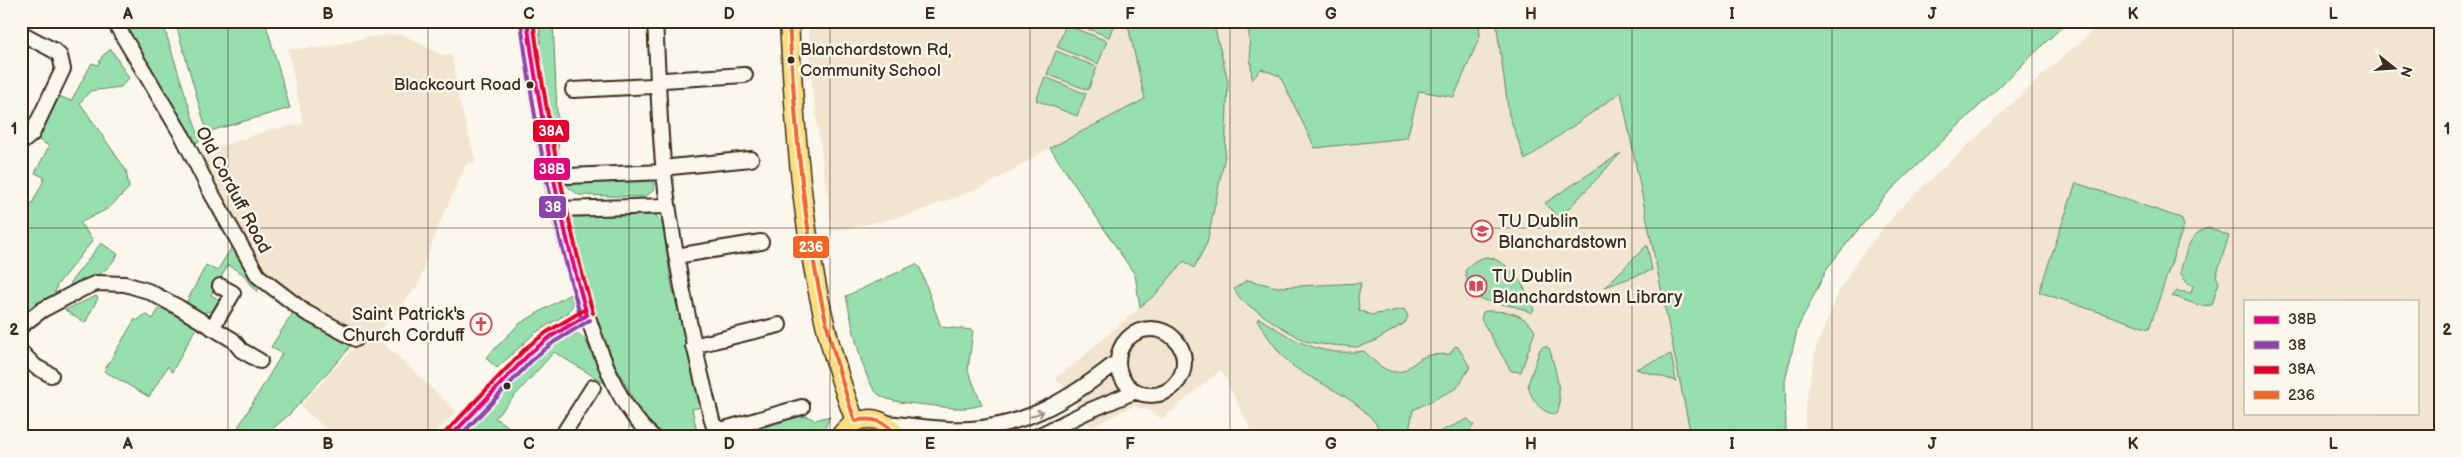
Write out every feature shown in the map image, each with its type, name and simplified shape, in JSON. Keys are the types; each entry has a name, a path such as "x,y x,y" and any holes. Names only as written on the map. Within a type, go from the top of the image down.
{"main road":[{"path":"789,21 797,136 810,253 830,347 855,421"},
{"path":"840,436 855,421 875,419 885,423 897,436"}],"street":[{"name":"Old Corduff Road","path":"114,21 183,137 209,189 258,276 305,312 356,339"},
{"path":"528,21 549,164 558,209 587,315 605,365 620,395 649,435"},
{"path":"655,21 664,172 668,206 693,346 713,424 721,430 802,407"},
{"path":"21,33 56,51 60,56 63,69 32,134 21,143"},
{"path":"573,90 658,85 664,80 745,75"},
{"path":"568,176 664,172 671,167 751,159"},
{"path":"558,209 668,206"},
{"path":"676,256 761,242"},
{"path":"21,326 42,310 69,295 97,284 109,282 125,284 148,291 233,340 241,350 260,360"},
{"path":"212,328 233,293 220,286"},
{"path":"451,436 532,352 550,337 587,315"},
{"path":"693,346 779,325"},
{"path":"1160,330 1177,342 1184,361 1178,380 1162,392 1153,395 1136,391 1127,385 1121,376 1118,361 1122,344 1139,331 1160,330"},
{"path":"21,352 36,367 51,375"},
{"path":"885,423 970,429 1016,421 1054,406 1084,388 1118,361"},
{"path":"562,436 593,387"},
{"path":"1038,436 1086,412 1136,391"}],"shaded area":[{"name":"TU Dublin Blanchardstown","path":"808,21 2068,21 1886,195 1828,267 1798,327 1785,381 1787,436 1254,436 1221,370 1162,419 1150,411 1133,406 1091,427 1071,396 1055,378 1073,365 1140,307 1135,275 1050,148 987,185 920,211 897,218 832,231 812,85"},
{"path":"2104,21 2440,21 2440,436 1805,436 1805,407 1816,348 1839,291 1857,260 1900,208 2045,73"},
{"path":"402,34 441,55 452,54 459,99 476,162 466,164 435,234 419,284 376,336 456,411 433,436 334,436 300,406 363,338 347,333 263,275 208,176 200,153 272,129 303,124 288,49 326,47 368,37"}],"green space":[{"path":"117,21 162,21 200,141 190,145"},
{"path":"175,21 265,21 290,108 207,132"},
{"path":"539,21 553,21 559,159 556,158 541,53"},
{"path":"1068,21 1115,21 1109,37"},
{"path":"1127,21 1213,21 1228,81 1225,156 1207,243 1194,268 1184,261 1155,295 1140,307 1135,275 1050,148 1145,99"},
{"path":"1248,21 1479,21 1480,36 1454,97 1419,91 1407,138 1315,148 1280,76 1261,69 1252,80"},
{"path":"1496,21 2068,21 1886,195 1828,267 1798,327 1785,381 1786,436 1691,436 1621,92 1525,160 1509,115"},
{"path":"1066,25 1107,41 1098,64 1057,47"},
{"path":"111,49 129,78 121,87 90,91 80,103 126,170 129,188 109,208 80,223 93,240 57,285 54,296 21,318 21,225 43,182 44,177 35,173 49,146 37,139 59,96 71,101 92,63 98,65 102,56"},
{"path":"1056,51 1097,67 1088,90 1047,74"},
{"path":"1045,77 1086,94 1077,116 1036,100"},
{"path":"1621,153 1559,219 1545,203"},
{"path":"654,176 654,190 645,197 579,195 568,187 567,181"},
{"path":"2076,183 2181,218 2184,225 2149,329 2039,292"},
{"path":"656,215 663,224 671,282 701,407 692,409 698,436 663,436 637,406 599,334 570,216"},
{"path":"2209,228 2229,236 2216,276 2219,282 2212,305 2201,306 2172,296 2177,291 2191,293 2193,285 2187,283 2180,272 2192,239 2202,230"},
{"path":"101,243 118,254 102,272 69,288 72,280"},
{"path":"233,245 260,286 257,292 243,274 228,265 211,295 221,301 215,310 202,313 185,305 206,265 217,271"},
{"path":"1647,245 1652,270 1605,287"},
{"path":"1487,257 1503,264 1517,277 1531,302 1534,310 1531,313 1517,307 1482,300 1472,294 1465,271 1475,261"},
{"path":"916,264 920,268 941,327 973,330 968,370 982,405 954,408 894,401 878,394 872,387 862,363 846,296"},
{"path":"1247,280 1277,287 1361,283 1358,297 1359,310 1371,315 1404,309 1408,316 1405,323 1373,342 1357,347 1305,341 1242,301 1234,289"},
{"path":"570,294 573,304 568,313 535,333 497,368 486,358 519,324"},
{"path":"96,296 98,298 85,323 65,310"},
{"path":"161,305 197,326 172,372 168,366 149,397 104,371 135,319 137,321 145,314 153,319"},
{"path":"296,308 353,340 346,352 290,414 264,436 233,436 282,354 271,347"},
{"path":"1501,311 1520,316 1535,331 1521,372 1511,371 1481,319 1483,312"},
{"path":"1259,318 1284,334 1308,345 1334,352 1364,351 1381,366 1391,371 1402,371 1426,356 1450,354 1455,346 1458,347 1470,367 1457,388 1413,410 1408,436 1384,436 1375,423 1355,403 1293,366 1283,356 1257,320"},
{"path":"572,334 579,334 585,339 606,384 554,352 495,418 523,436 462,436 529,363 544,350"},
{"path":"1544,346 1549,348 1558,381 1559,408 1557,414 1546,412 1538,405 1531,395 1528,384 1540,349"},
{"path":"1671,354 1676,381 1636,369"},
{"path":"795,413 815,420 830,416 822,436 716,436"},
{"path":"1468,419 1474,425 1466,436 1430,436"}],"transit line":[{"name":"38B","path":"527,21 538,96 552,170 568,243 587,315"},
{"name":"38A","path":"533,21 544,95 558,168 574,241 593,313"},
{"name":"236","path":"789,21 796,124 807,223 826,321 839,371 855,421 879,421 897,436"},
{"name":"38","path":"521,22 545,171 561,244 581,317"},
{"name":"38A","path":"446,432 527,347 547,332 584,310"},
{"name":"38B","path":"451,436 531,352 550,337 587,315"},
{"name":"38","path":"460,436 535,357 554,342 590,320"}],"place":[{"name":"Blanchardstown Rd, Community School","path":"791,60"},
{"name":"Blackcourt Road","path":"530,85"},
{"name":"TU Dublin Blanchardstown","path":"1482,231"},
{"name":"TU Dublin Blanchardstown Library","path":"1476,286"},
{"name":"Saint Patrick's Church Corduff","path":"481,324"}]}
